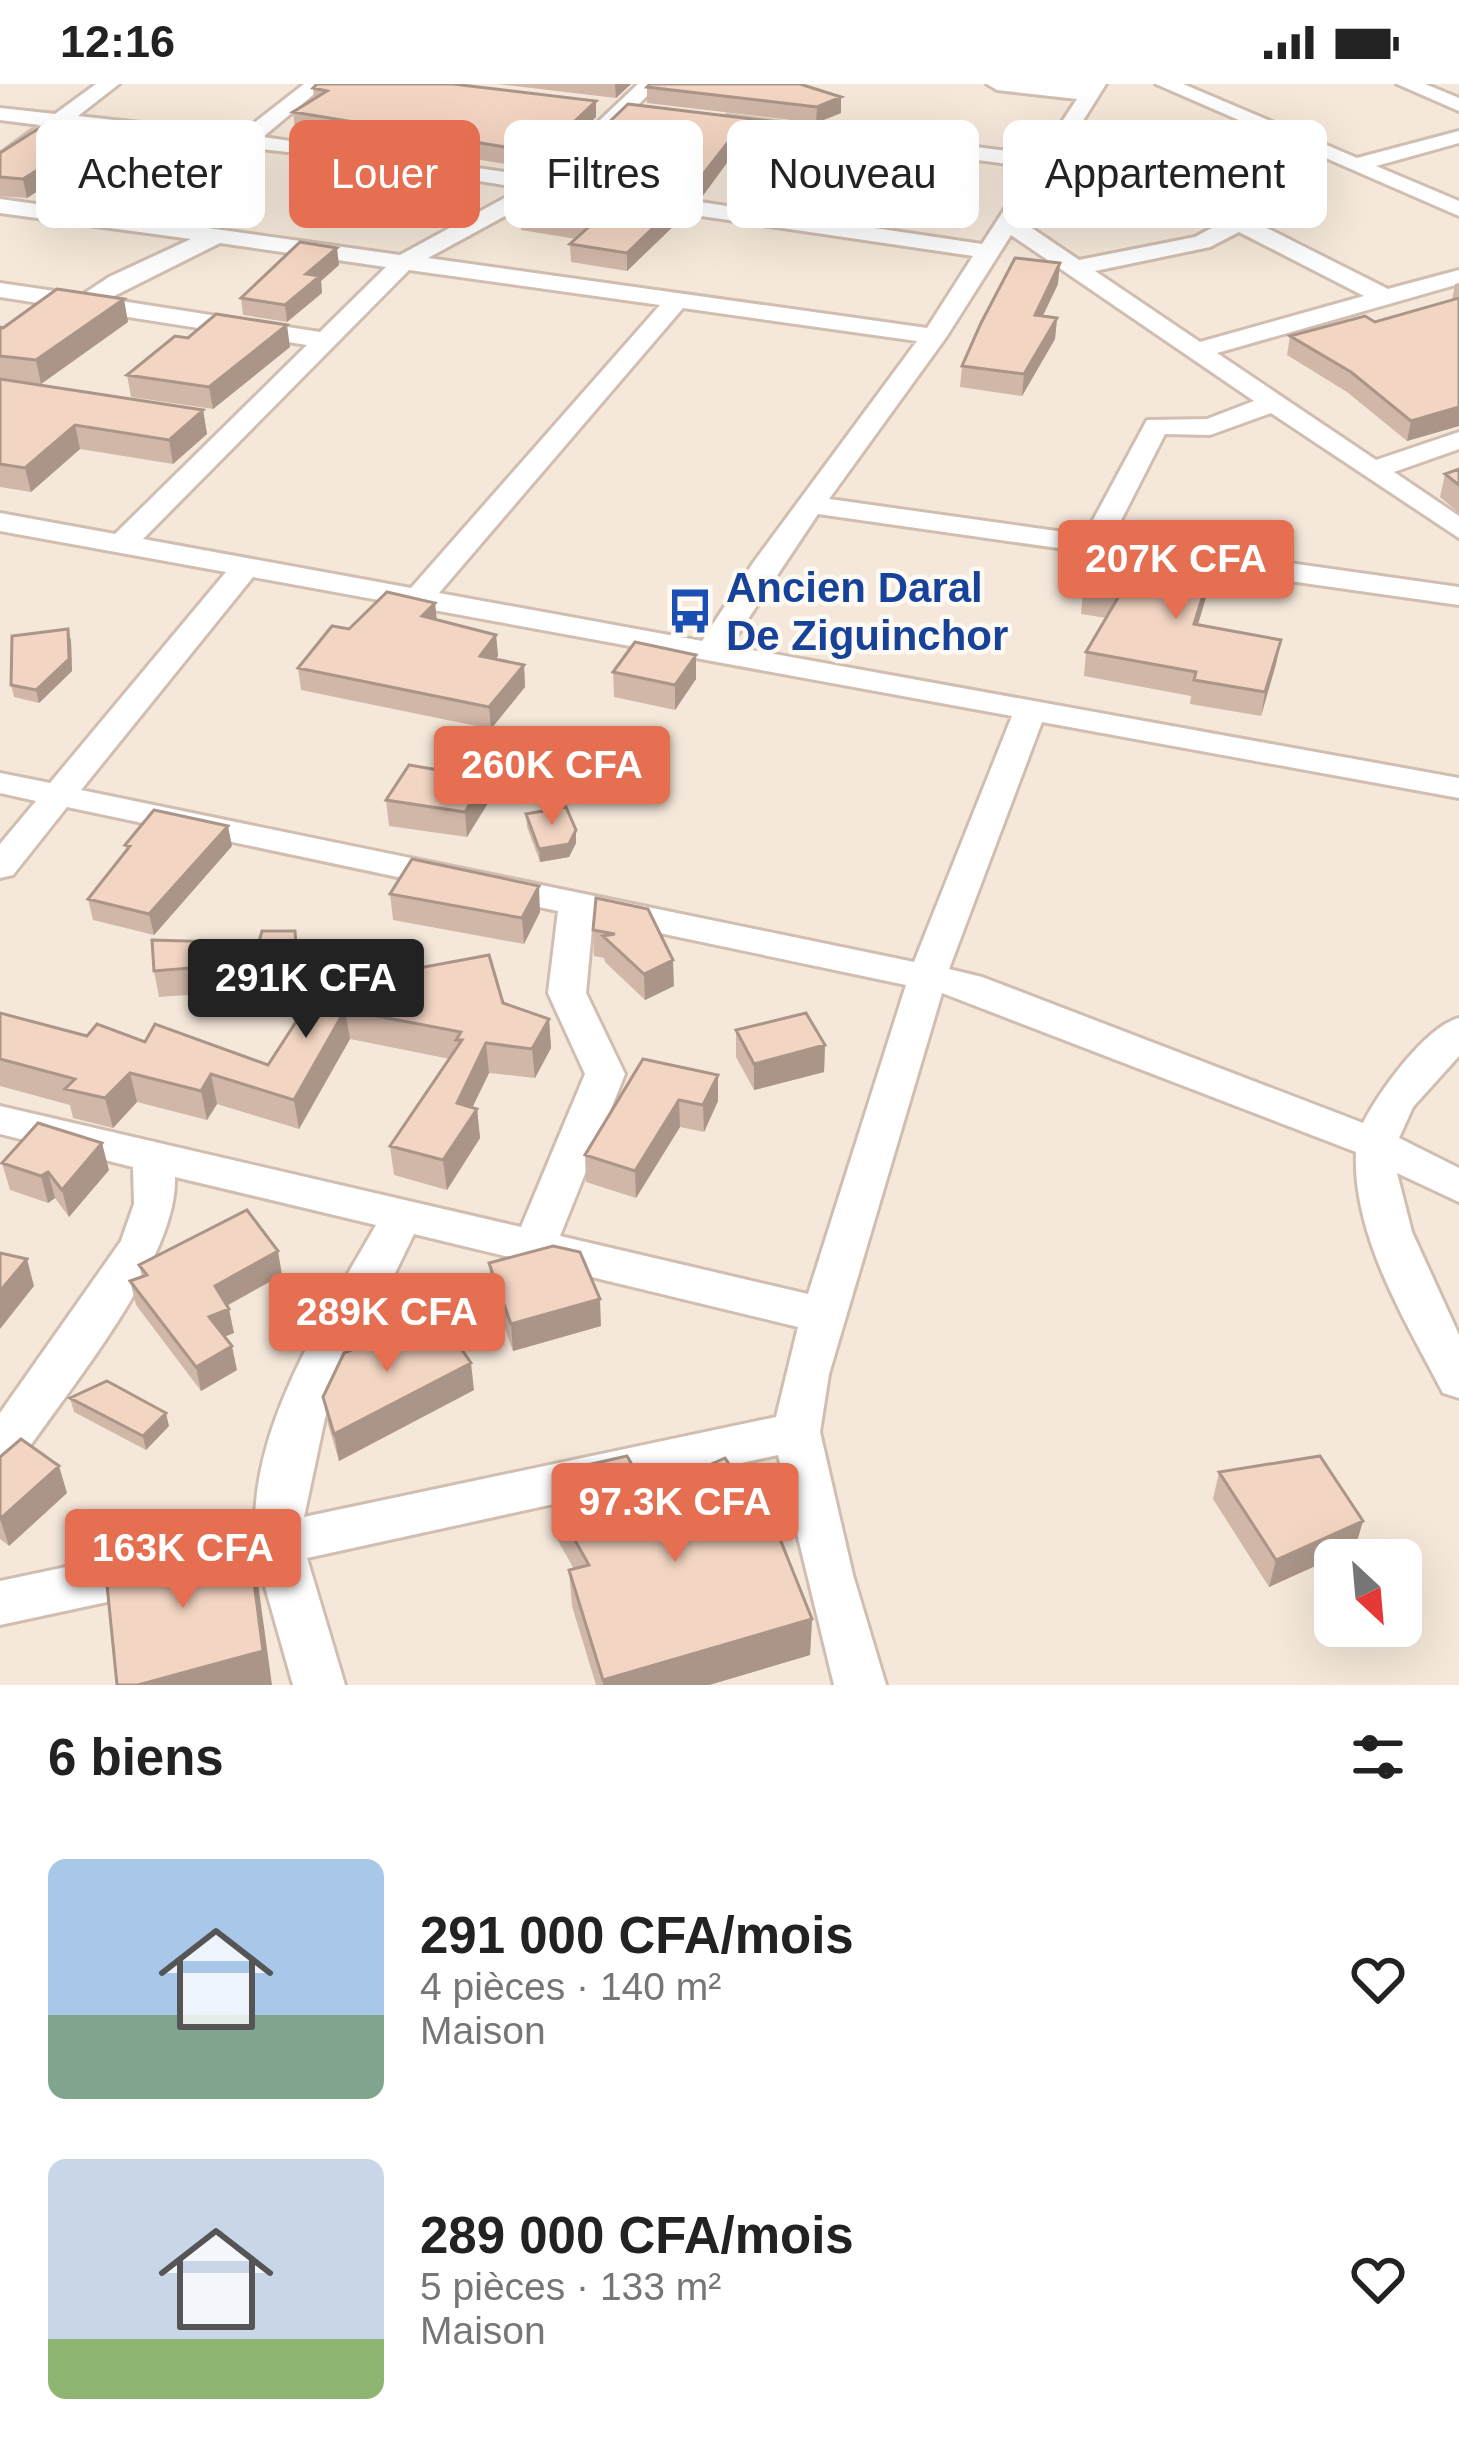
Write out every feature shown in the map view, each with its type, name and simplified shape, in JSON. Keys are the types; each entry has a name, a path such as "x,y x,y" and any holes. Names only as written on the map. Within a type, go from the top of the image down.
{"street":[{"path":"0,114 59,120 109,84"},
{"path":"265,124 316,84"},
{"path":"613,120 649,84"},
{"path":"997,84 1093,89 1074,120"},
{"path":"1166,84 1459,209"},
{"path":"1407,84 1459,105"},
{"path":"692,118 1003,157"},
{"path":"0,164 36,137"},
{"path":"1360,163 1459,137"},
{"path":"265,144 504,179"},
{"path":"0,206 934,336"},
{"path":"121,545 404,262 504,207"},
{"path":"703,208 991,251"},
{"path":"709,654 1007,228"},
{"path":"1016,228 1459,529"},
{"path":"1076,268 1202,242 1228,228"},
{"path":"1243,228 1385,298"},
{"path":"87,303 117,282 215,236"},
{"path":"1196,351 1459,277"},
{"path":"0,290 325,340"},
{"path":"416,599 678,298"},
{"path":"1094,545 1156,426 1210,427 1274,403"},
{"path":"199,420 240,426"},
{"path":"1374,470 1459,440"},
{"path":"811,505 1459,596"},
{"path":"0,522 1459,788"},
{"path":"0,867 245,568"},
{"path":"860,1685 828,1575 797,1432 822,1315 928,975 1030,711"},
{"path":"0,783 59,791 928,975 1018,1002 1376,1144 1459,1187"},
{"path":"535,1246 605,1074 604,1059 583,1029 566,988 578,901"},
{"path":"1459,1030 1394,1110 1376,1144 1388,1222 1459,1380"},
{"path":"0,1120 822,1315"},
{"path":"0,1451 141,1246 154,1204 154,1156"},
{"path":"320,1685 293,1603 281,1488 328,1353 402,1216"},
{"path":"0,1603 283,1540 447,1511 601,1470 797,1432"}],"shaded area":[{"path":"0,84 1459,84 1459,1685 0,1685"}],"building":[{"path":"317,84 453,84 596,101 576,120 504,120 504,147 480,143 480,120 341,120 293,112 327,91 313,88"},
{"path":"800,84 841,97 817,107 647,87"},
{"path":"628,104 760,120 727,120 727,144 703,174 703,120 611,120"},
{"path":"36,130 36,171 23,179 0,177 0,153"},
{"path":"588,228 653,228 627,253 570,244"},
{"path":"300,242 337,248 306,274 320,276 285,305 241,298"},
{"path":"1015,258 1060,263 1035,315 1057,318 1024,374 962,366 981,323"},
{"path":"57,289 124,299 36,360 0,356 0,327"},
{"path":"1459,298 1459,407 1411,421 1351,372 1290,336 1365,316 1375,322"},
{"path":"216,314 287,325 209,387 127,375 175,336 188,338"},
{"path":"0,379 203,410 169,440 75,425 25,468 0,464"},
{"path":"1459,469 1459,485 1445,474"},
{"path":"1158,545 1216,554 1194,624 1281,640 1265,692 1194,680 1196,672 1086,652 1119,596 1083,591 1095,561 1149,570"},
{"path":"387,592 435,603 422,616 496,635 480,656 524,665 489,707 298,668 332,626 349,629"},
{"path":"68,629 69,659 36,690 11,685 12,636"},
{"path":"635,642 696,655 675,685 613,672"},
{"path":"409,765 486,778 465,812 386,800"},
{"path":"566,807 576,830 569,844 539,849 526,814"},
{"path":"154,810 228,826 149,914 88,899 130,846 125,845"},
{"path":"412,859 539,886 522,918 390,894"},
{"path":"596,898 648,909 673,960 644,974 603,936 615,934 593,930"},
{"path":"262,931 295,931 297,960 253,963"},
{"path":"152,940 251,943 251,963 154,971"},
{"path":"489,955 503,1003 549,1019 532,1049 486,1043 457,1103 477,1109 443,1160 390,1146 462,1040 456,1040 461,1032 345,1010 294,1100 211,1074 201,1091 130,1073 105,1098 65,1089 75,1079 0,1059 0,1013 87,1036 97,1024 145,1042 155,1024 268,1065 296,1022 309,1025 315,962 387,957 387,974"},
{"path":"806,1013 825,1045 754,1064 736,1030"},
{"path":"643,1059 718,1075 703,1105 679,1100 635,1171 585,1155"},
{"path":"38,1123 102,1143 62,1190 48,1172 41,1176 2,1163"},
{"path":"247,1210 278,1251 215,1286 229,1309 209,1317 232,1346 196,1367 130,1281 147,1275 139,1265"},
{"path":"553,1246 580,1252 600,1299 511,1324 489,1263"},
{"path":"0,1253 27,1259 0,1291"},
{"path":"400,1330 418,1349 449,1331 471,1363 334,1434 323,1397 344,1353"},
{"path":"107,1381 166,1413 143,1436 70,1398"},
{"path":"21,1439 59,1466 0,1519 0,1457"},
{"path":"627,1456 648,1492 725,1458 765,1516 770,1514 812,1619 603,1680 569,1570 589,1565 554,1503 574,1493 571,1484 593,1477 587,1465"},
{"path":"1320,1456 1363,1521 1314,1539 1276,1560 1219,1472"},
{"path":"248,1536 263,1651 138,1685 117,1685 105,1565"}],"place":[{"name":"Ancien Daral De Ziguinchor","path":"690,611"}]}
